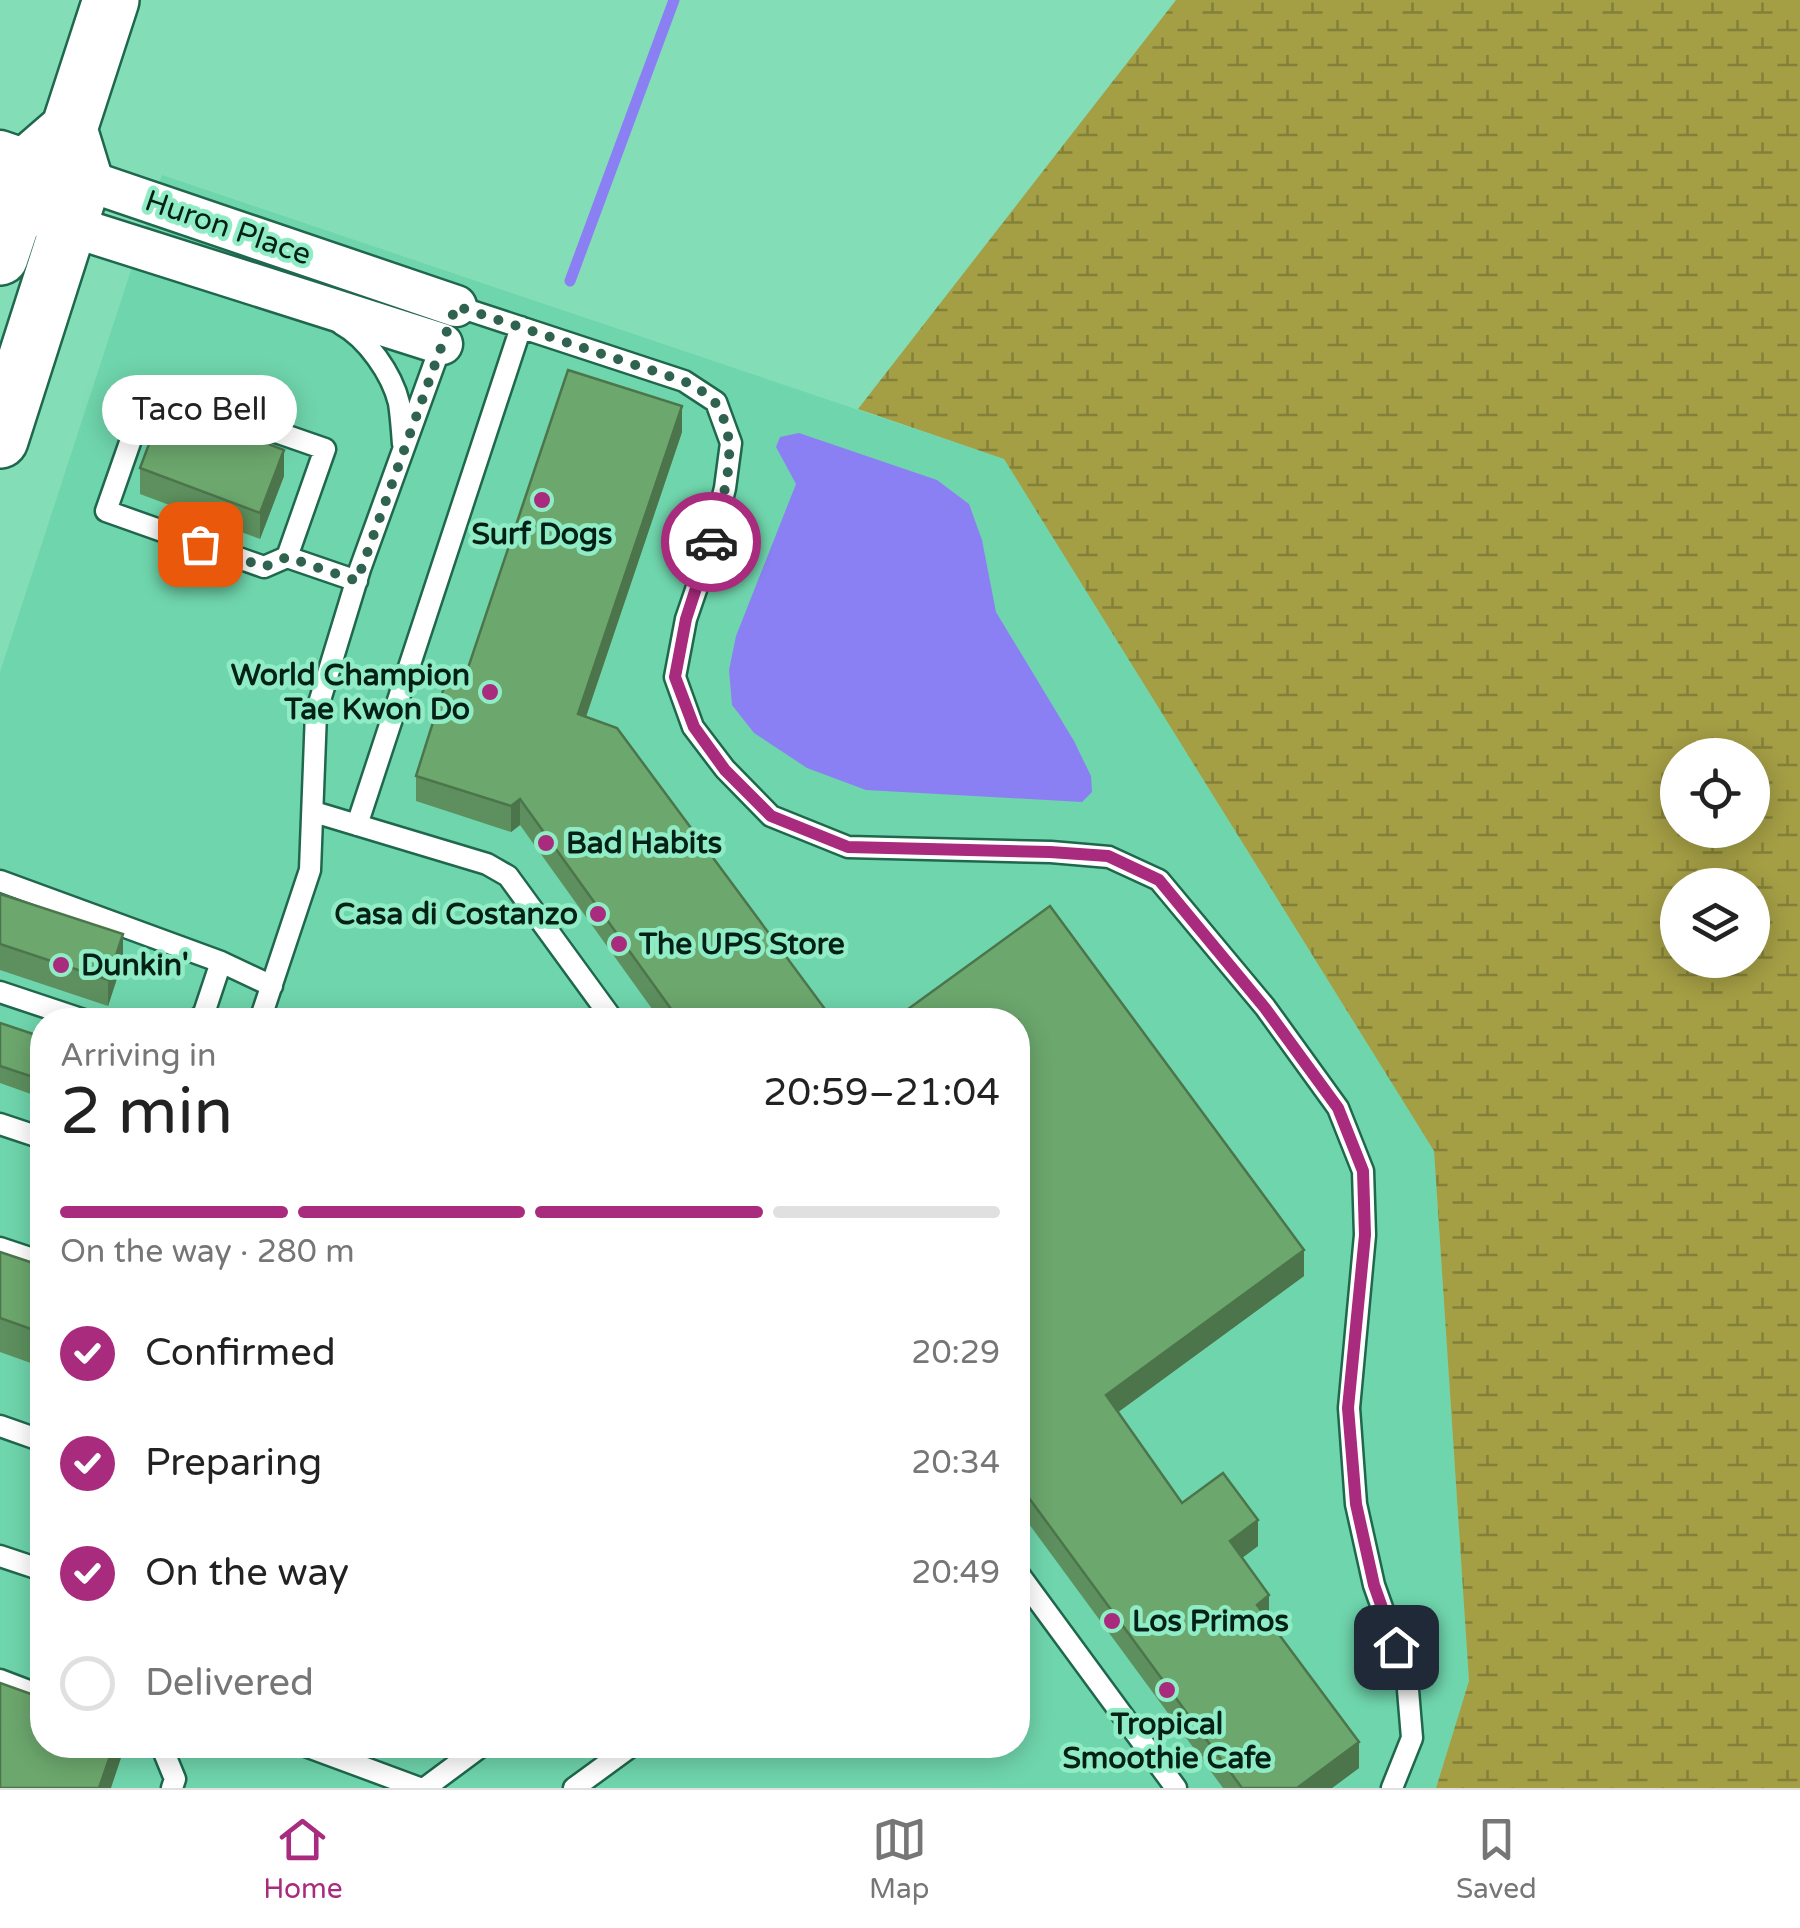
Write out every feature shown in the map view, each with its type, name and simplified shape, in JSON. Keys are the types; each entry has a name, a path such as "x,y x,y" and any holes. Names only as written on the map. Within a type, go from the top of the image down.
{"highway":[{"path":"0,440 34,189 111,0"}],"street":[{"name":"Huron Place","path":"34,189 291,298 442,344"},
{"name":"Huron Place","path":"34,189 456,306"}],"lane":[{"path":"291,298 354,332 378,360 398,399 404,447"},
{"path":"264,1008 310,870 316,713 357,581 456,306 684,381 716,402 731,442 725,488 686,619 675,677 694,727 725,770 771,816 848,847 1108,856 1159,880 1265,1008 1338,1108 1363,1171 1365,1235 1348,1408 1356,1504 1374,1585 1408,1678 1412,1738 1392,1788"},
{"path":"358,825 522,328"},
{"path":"287,557 325,449 149,388 106,511 264,567 287,557 357,581"},
{"path":"314,812 487,864 508,876 604,1008"},
{"path":"0,881 221,962 272,986"},
{"path":"206,1008 221,962"},
{"path":"0,992 48,1008"},
{"path":"0,1124 30,1134"},
{"path":"0,1248 30,1258"},
{"path":"0,1426 30,1437"},
{"path":"0,1556 30,1566"},
{"path":"1030,1590 1176,1788"},
{"path":"0,1680 30,1691"},
{"path":"166,1758 175,1779 172,1788"},
{"path":"346,1758 422,1788 465,1758"},
{"path":"574,1788 615,1758"}],"shaded area":[{"path":"162,175 1004,459 1434,1151 1469,1681 1436,1788 0,1788 0,672"},
{"path":"799,433 937,480 969,504 982,540 996,612 1091,776 1092,792 1082,802 866,790 807,768 754,733 732,705 729,670 736,636 796,484 776,447 780,437"}],"green space":[{"path":"1176,0 1800,0 1800,1788 1436,1788 1469,1681 1434,1151 1004,459 858,409"}],"building":[{"path":"568,370 682,406 578,714 617,728 824,1008 670,1008 520,799 511,806 416,776 447,678 463,683"},
{"path":"164,404 284,450 260,513 140,468"},
{"path":"0,894 123,934 108,980 0,944"},
{"path":"1050,906 1304,1250 1106,1395 1182,1503 1223,1473 1258,1520 1230,1541 1269,1595 1257,1605 1359,1742 1297,1788 1242,1788 1030,1499 1030,1008 910,1008"},
{"path":"0,1023 30,1033 30,1076 0,1066"},
{"path":"0,1252 30,1262 30,1329 0,1318"},
{"path":"0,1683 30,1694 30,1758 109,1758 99,1788 0,1788"}],"waterway":[{"path":"570,281 674,0"}],"way so far":[{"path":"200,544 264,567 287,557 357,581 456,306 684,381 716,402 731,442 725,488 711,542"}],"place":[{"name":"Surf Dogs","path":"542,500"},
{"name":"Taco Bell","path":"200,544"},
{"name":"World Champion Tae Kwon Do","path":"490,692"},
{"name":"Bad Habits","path":"546,843"},
{"name":"Casa di Costanzo","path":"598,914"},
{"name":"The UPS Store","path":"619,944"},
{"name":"Dunkin'","path":"61,965"},
{"name":"Los Primos","path":"1112,1621"},
{"name":"Tropical Smoothie Cafe","path":"1167,1690"}],"route":[{"path":"711,542 686,619 675,677 694,727 725,770 771,816 848,847 1108,856 1159,880 1265,1008 1338,1108 1363,1171 1365,1235 1348,1408 1356,1504 1374,1585 1396,1647"}]}
